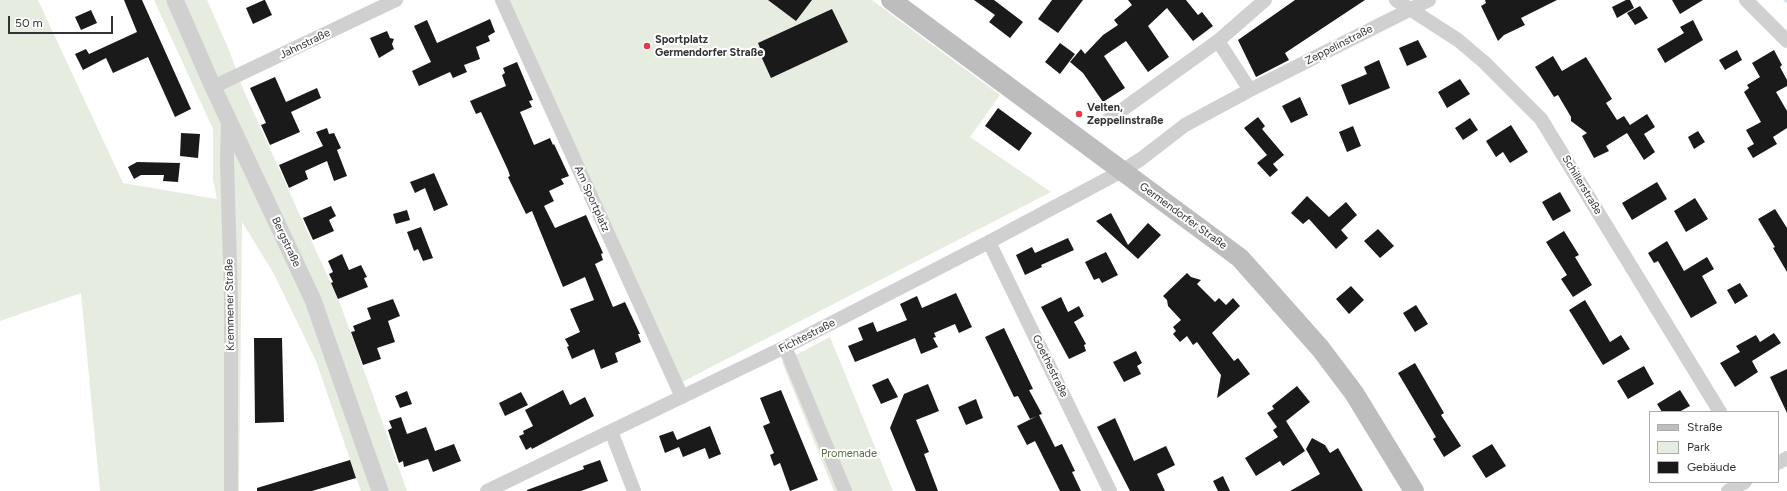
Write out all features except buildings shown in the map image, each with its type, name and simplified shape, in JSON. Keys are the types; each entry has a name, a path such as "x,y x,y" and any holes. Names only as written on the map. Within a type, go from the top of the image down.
{"main road":[{"name":"Germendorfer Straße","path":"891,0 1240,258 1320,348 1350,387 1414,491"}],"street":[{"name":"Bergstraße","path":"175,0 228,119 313,300 380,491"},
{"name":"Jahnstraße","path":"214,87 396,0"},
{"name":"Am Sportplatz","path":"502,0 682,397"},
{"path":"1108,120 1218,41 1265,0"},
{"name":"Schillerstraße","path":"1396,0 1458,40 1484,62 1541,119 1719,411"},
{"name":"Zeppelinstraße","path":"1122,171 1141,159 1185,125 1250,90 1429,0"},
{"path":"1746,0 1787,41"},
{"path":"1218,41 1250,90"},
{"name":"Kremmener Straße","path":"228,119 227,162 231,298 231,491"},
{"name":"Fichtestraße","path":"487,491 785,347 989,242 1122,171"},
{"name":"Goethestraße","path":"989,242 1110,491"},
{"path":"785,347 845,491"},
{"path":"611,431 634,491"},
{"path":"1728,491 1742,483"}],"green space":[{"path":"0,0 38,0 123,183 217,199 213,180 213,129 154,0 207,0 229,50 243,89 341,306 407,491 361,491 316,361 274,274 242,222 239,491 100,491 81,293 0,321"},
{"path":"509,0 872,0 1000,95 970,137 1051,192 682,382"},
{"name":"Promenade","path":"830,337 893,491 834,491 782,362"}],"place":[{"name":"Sportplatz Germendorfer Straße","path":"647,46"},
{"name":"Velten, Zeppelinstraße","path":"1079,114"}]}
